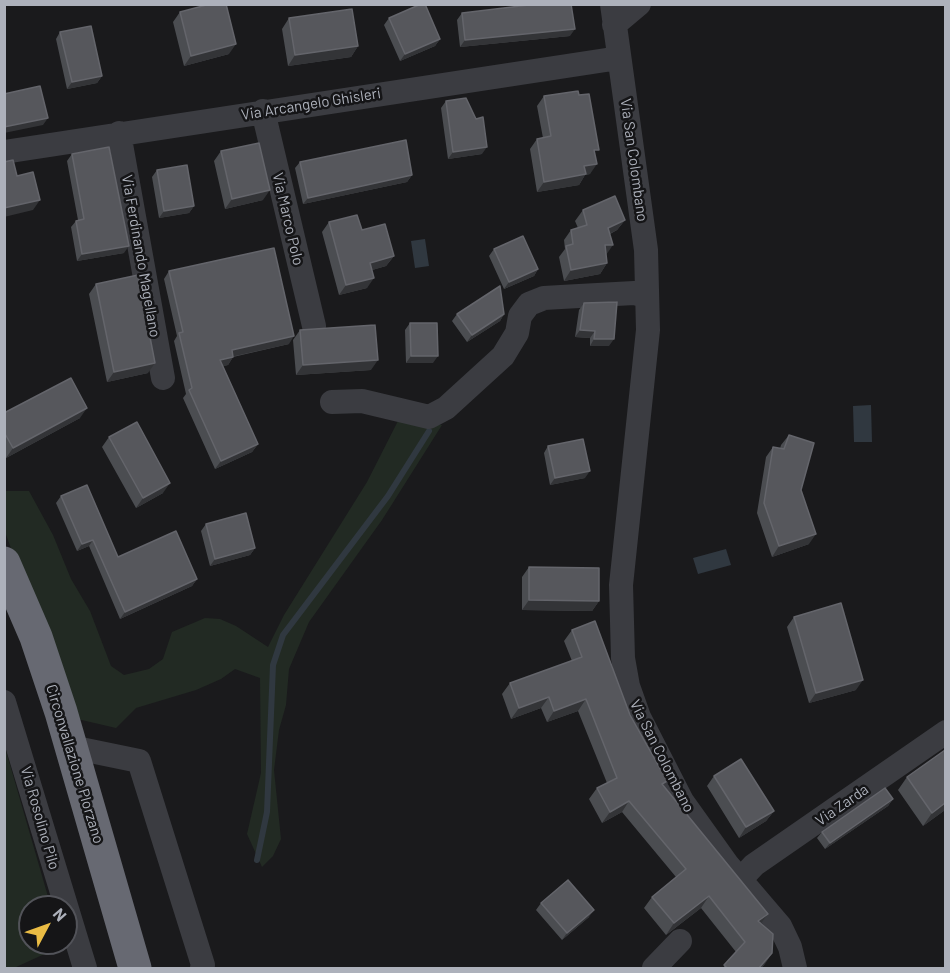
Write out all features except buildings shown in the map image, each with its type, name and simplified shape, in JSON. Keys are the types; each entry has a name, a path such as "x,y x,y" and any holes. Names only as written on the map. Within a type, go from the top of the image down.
{"highway":[{"name":"Circonvallazione Plorzano","path":"4,563 36,637 71,747 135,969"},
{"name":"Circonvallazione Plorzano","path":"4,612 45,720 115,969"}],"street":[{"name":"Via San Colombano","path":"639,4 613,15 645,239 648,330 621,585 623,658 628,686 659,758 695,823 780,926 790,947 795,969"},
{"name":"Via Arcangelo Ghisleri","path":"4,153 119,133 619,58"},
{"name":"Via Marco Polo","path":"263,111 314,326"},
{"name":"Via Ferdinando Magellano","path":"119,133 163,378"},
{"path":"332,402 362,401 429,417 446,408 503,356 517,333 520,316 530,304 544,298 634,293 647,296"},
{"name":"Via Rosolino Pilo","path":"4,702 85,969"},
{"name":"Via Zarda","path":"740,880 754,865 945,732"},
{"path":"71,747 139,761 202,969"},
{"path":"654,969 680,941"}],"shaded area":[{"path":"425,239 429,266 415,268 411,241"},
{"path":"871,405 872,442 854,442 853,406"},
{"path":"400,417 442,425 382,520 309,622 289,669 286,705 279,730 274,770 281,839 273,856 262,867 247,834 261,773 260,678 235,669 221,679 196,690 136,708 116,728 73,718 5,532 5,491 29,491 53,535 71,579 90,611 111,666 124,675 149,669 163,659 172,632 205,618 220,619 236,626 268,647 284,615 367,482"},
{"path":"726,549 731,565 698,574 693,558"},
{"path":"4,744 48,895 18,895 18,955 42,955 14,968 4,968"}],"waterway":[{"path":"257,860 267,812 273,665 283,635 388,496 429,431"}]}
